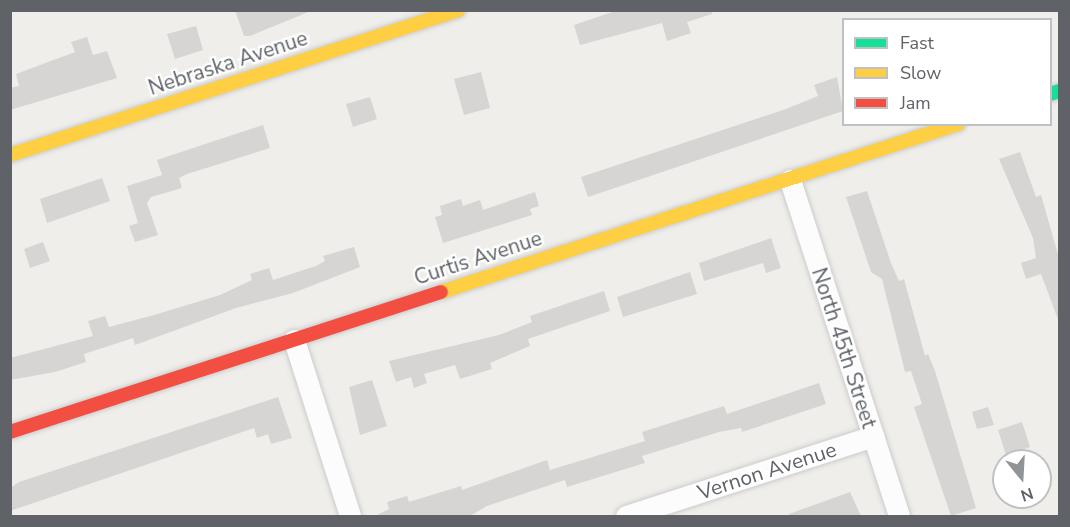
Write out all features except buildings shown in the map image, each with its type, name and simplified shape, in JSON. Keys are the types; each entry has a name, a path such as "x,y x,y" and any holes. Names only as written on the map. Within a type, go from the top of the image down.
{"street":[{"name":"Nebraska Avenue","path":"10,155 458,10"},
{"name":"Curtis Avenue","path":"10,432 952,126"},
{"name":"North 45th Street","path":"790,180 899,516"},
{"path":"294,340 350,516"},
{"name":"Vernon Avenue","path":"626,516 873,436"}],"traffic: fast":[{"path":"1052,93 1060,91"}],"traffic: slow":[{"path":"10,155 458,10"},
{"path":"441,292 952,126"}],"traffic: jam":[{"path":"10,432 441,292"}]}
